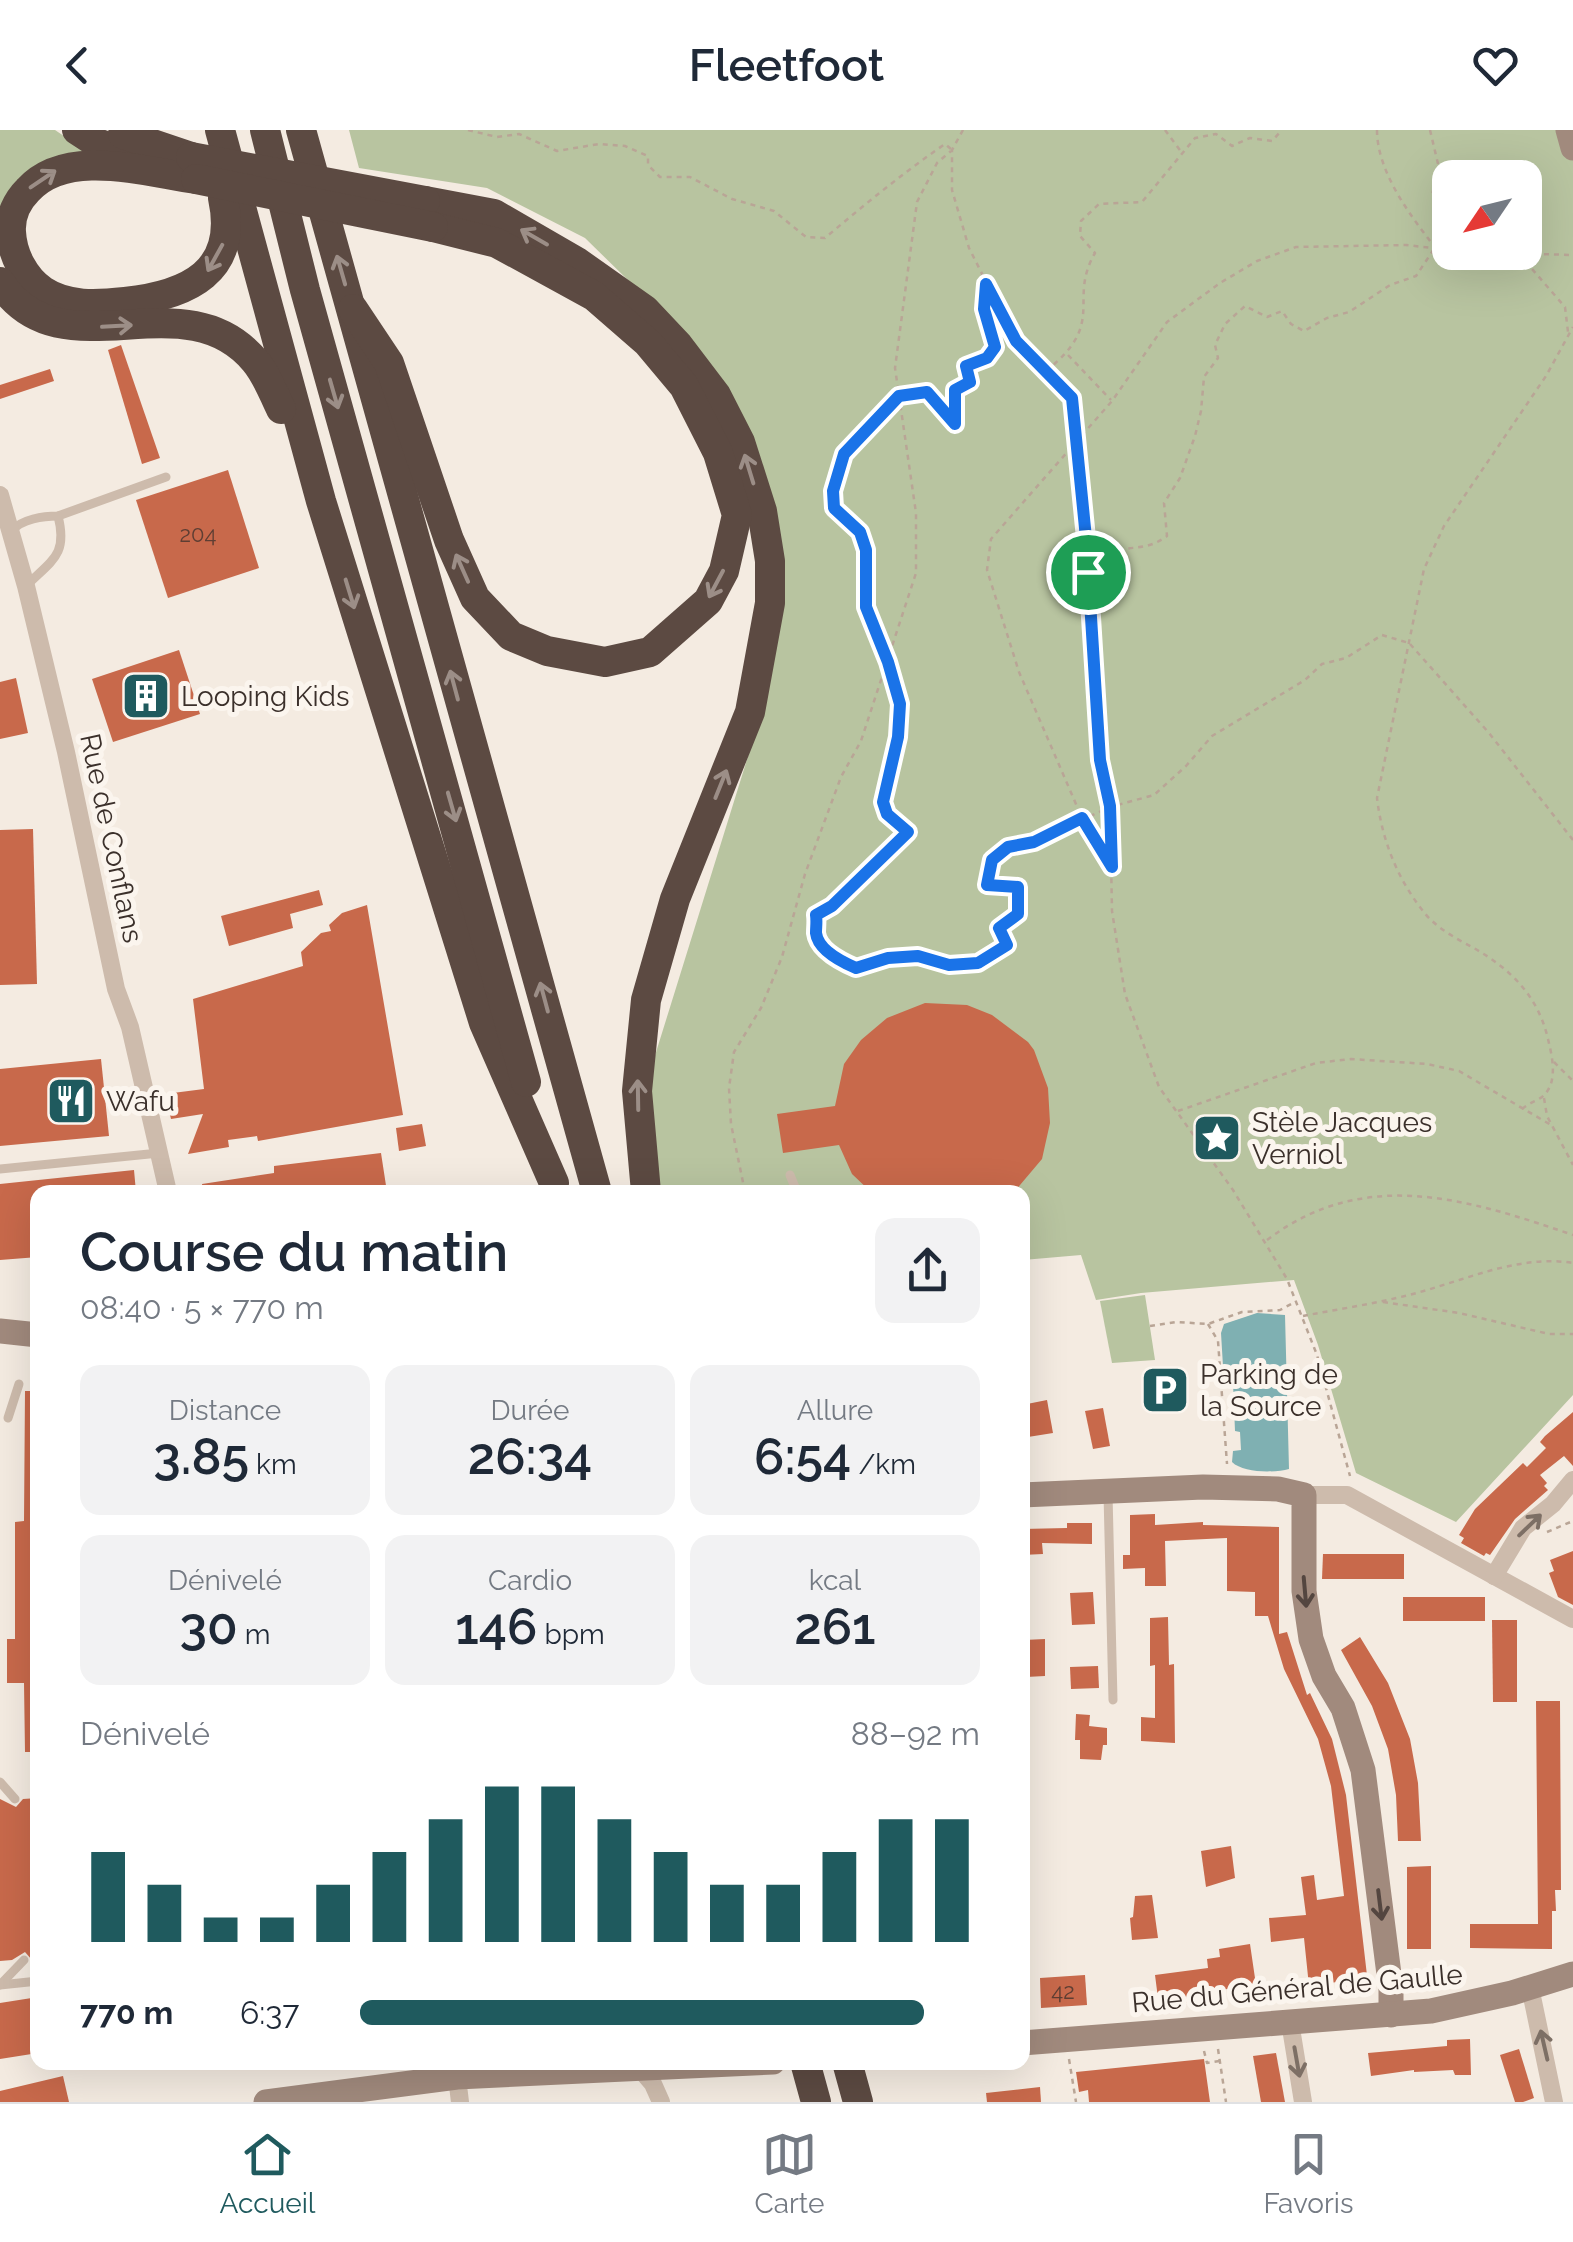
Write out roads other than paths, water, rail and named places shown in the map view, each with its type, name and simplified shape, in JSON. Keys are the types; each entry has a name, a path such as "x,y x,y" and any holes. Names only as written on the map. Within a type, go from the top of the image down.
{"highway":[{"path":"77,130 111,148 194,168 429,214 494,214 578,262 644,310 678,345 716,395 740,442 762,512 770,561 770,602 750,712 675,899 646,1000 637,1091 645,1185"},
{"path":"114,130 194,168"},
{"path":"194,168 84,164 53,171 31,186 15,210 11,236 16,255 32,282 68,302 138,300 190,286 211,268 226,232 227,214 209,130"},
{"path":"220,130 322,501 484,1023 554,1185"},
{"path":"265,130 305,290 465,853 554,1185"},
{"path":"301,130 595,1185"},
{"path":"352,309 389,363 449,540 475,598 511,636 547,652 606,662 650,652 708,601 724,570 737,516 718,452 684,386 648,344 594,296 498,243 429,214"},
{"path":"0,282 28,311 56,323 91,327 188,323 230,340 262,371 322,501"},
{"path":"807,2070 816,2102"},
{"path":"848,2070 858,2102"}],"street":[{"path":"1568,130 1573,148"},
{"name":"Rue de Conflans","path":"0,495 26,586 116,989 130,1026 166,1185"},
{"path":"2,1333 30,1335"},
{"path":"1494,1576 1523,1528 1553,1504 1573,1480"},
{"path":"1030,1492 1228,1488 1347,1495 1573,1619"},
{"path":"1304,1495 1304,1591 1311,1638 1324,1676 1342,1708 1363,1770 1391,2015"},
{"name":"Rue du Général de Gaulle","path":"1030,2043 1209,2038 1290,2022 1391,2015 1445,2008 1573,1974"},
{"path":"1530,1988 1554,2102"},
{"path":"1290,2022 1303,2102"},
{"path":"266,2102 458,2090 608,2070"},
{"path":"641,2070 661,2102"}],"lane":[{"path":"11,534 16,526 58,516 166,477"},
{"path":"26,586 57,554 64,539 58,516"},
{"path":"0,1169 159,1153"},
{"path":"790,1175 794,1185"},
{"path":"8,1418 19,1384"},
{"path":"1108,1492 1113,1700"},
{"path":"0,1782 15,1799"},
{"path":"0,1984 24,1960"},
{"path":"0,1984 30,1982"}],"water":[{"path":"1257,1313 1285,1315 1289,1469 1251,1470 1232,1462 1233,1451 1241,1450 1240,1432 1235,1431 1233,1383 1224,1383 1221,1333 1224,1324"}],"place":[{"name":"Looping Kids","path":"146,696"},
{"name":"Wafu","path":"71,1101"},
{"name":"Stèle Jacques Verniol","path":"1217,1138"},
{"name":"Parking de la Source","path":"1165,1390"}]}
